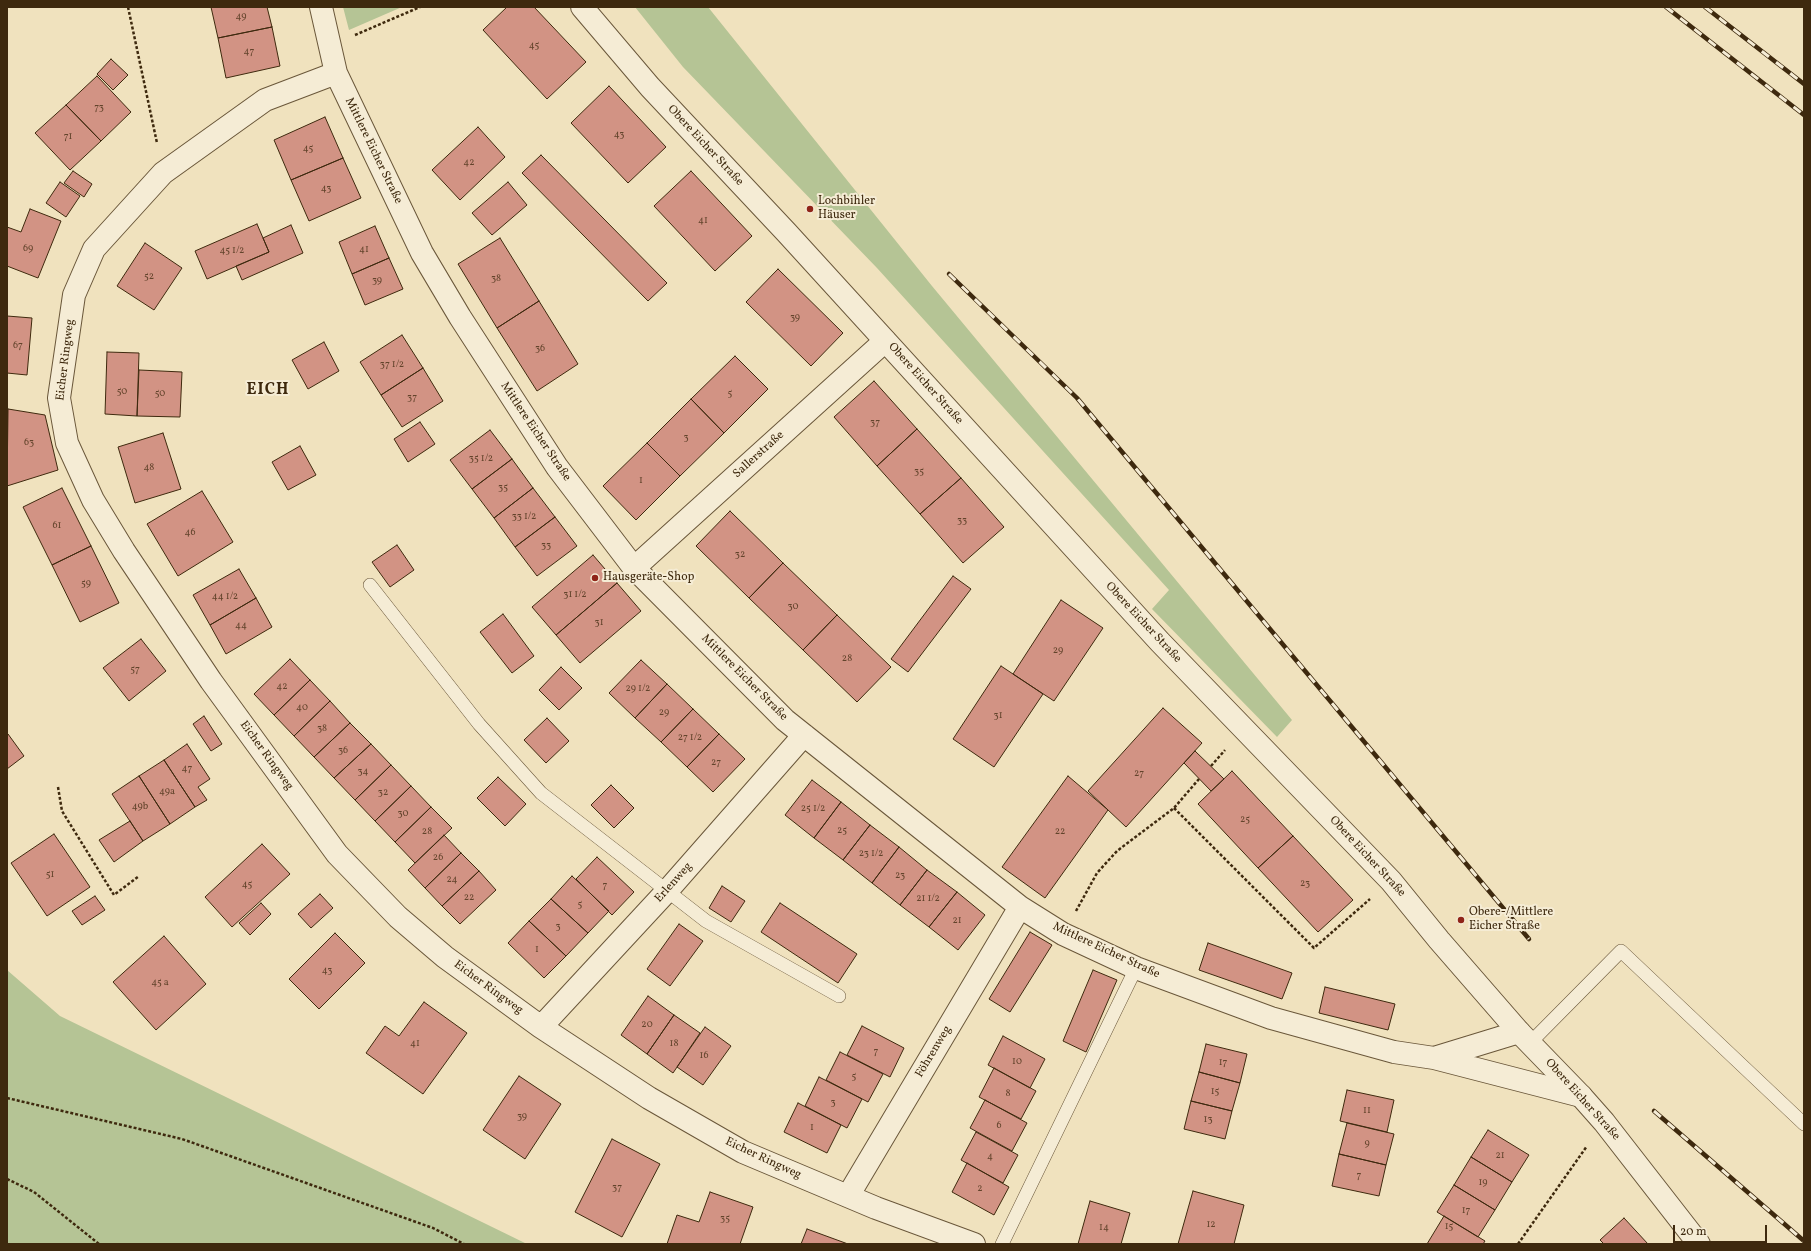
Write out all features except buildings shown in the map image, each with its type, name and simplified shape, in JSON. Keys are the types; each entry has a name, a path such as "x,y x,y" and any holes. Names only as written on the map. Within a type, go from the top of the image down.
{"street":[{"name":"Mittlere Eicher Straße","path":"321,7 336,73 422,253 460,317 557,467 634,568 785,720 1020,907 1063,934 1136,968 1271,1018 1394,1052 1434,1058 1581,1096"},
{"name":"Obere Eicher Straße","path":"582,7 650,87 787,233 1160,642 1391,881 1439,940 1524,1037 1604,1122 1699,1244"},
{"name":"Eicher Ringweg","path":"336,73 265,100 163,173 94,249 74,295 59,398 67,443 93,500 124,551 211,680 337,854 398,917 427,942 445,957 541,1026 649,1098 743,1152 848,1196 974,1244"},
{"name":"Sallerstraße","path":"634,568 885,341"},
{"name":"Erlenweg","path":"541,1026 667,891 804,736"},
{"name":"Föhrenweg","path":"848,1196 1020,907"},
{"name":"Mittlere Eicher Straße","path":"1434,1058 1524,1037"}],"lane":[{"path":"370,585 479,724 541,793 706,921 839,996"},
{"path":"1524,1037 1621,951 1804,1124"},
{"path":"1002,1244 1136,968"}],"path":[{"path":"128,7 163,173"},
{"path":"329,46 420,7"},
{"path":"1063,934 1097,873 1117,851 1174,808 1200,779"},
{"path":"58,787 62,811 114,895 139,876"},
{"path":"1174,808 1314,948 1391,881"},
{"path":"7,1098 182,1139 432,1228 464,1244"},
{"path":"1518,1244 1604,1122"},
{"path":"7,1179 34,1192 100,1244"}],"green space":[{"path":"343,7 402,7 349,30"},
{"path":"635,7 708,7 932,286 1292,720 1277,737 1152,609 1169,590 877,268 683,67"},
{"path":"7,970 60,1016 527,1244 7,1244"}],"railway":[{"path":"1666,7 1804,115"},
{"path":"1705,7 1804,84"},
{"path":"949,274 1077,398 1529,939"},
{"path":"1654,1111 1804,1241"}],"place":[{"name":"Lochbihler Häuser","path":"810,209"},
{"name":"Hausgeräte-Shop","path":"595,578"},
{"name":"Obere-/Mittlere Eicher Straße","path":"1461,920"}],"district":[{"name":"EICH","path":"268,391"}]}
